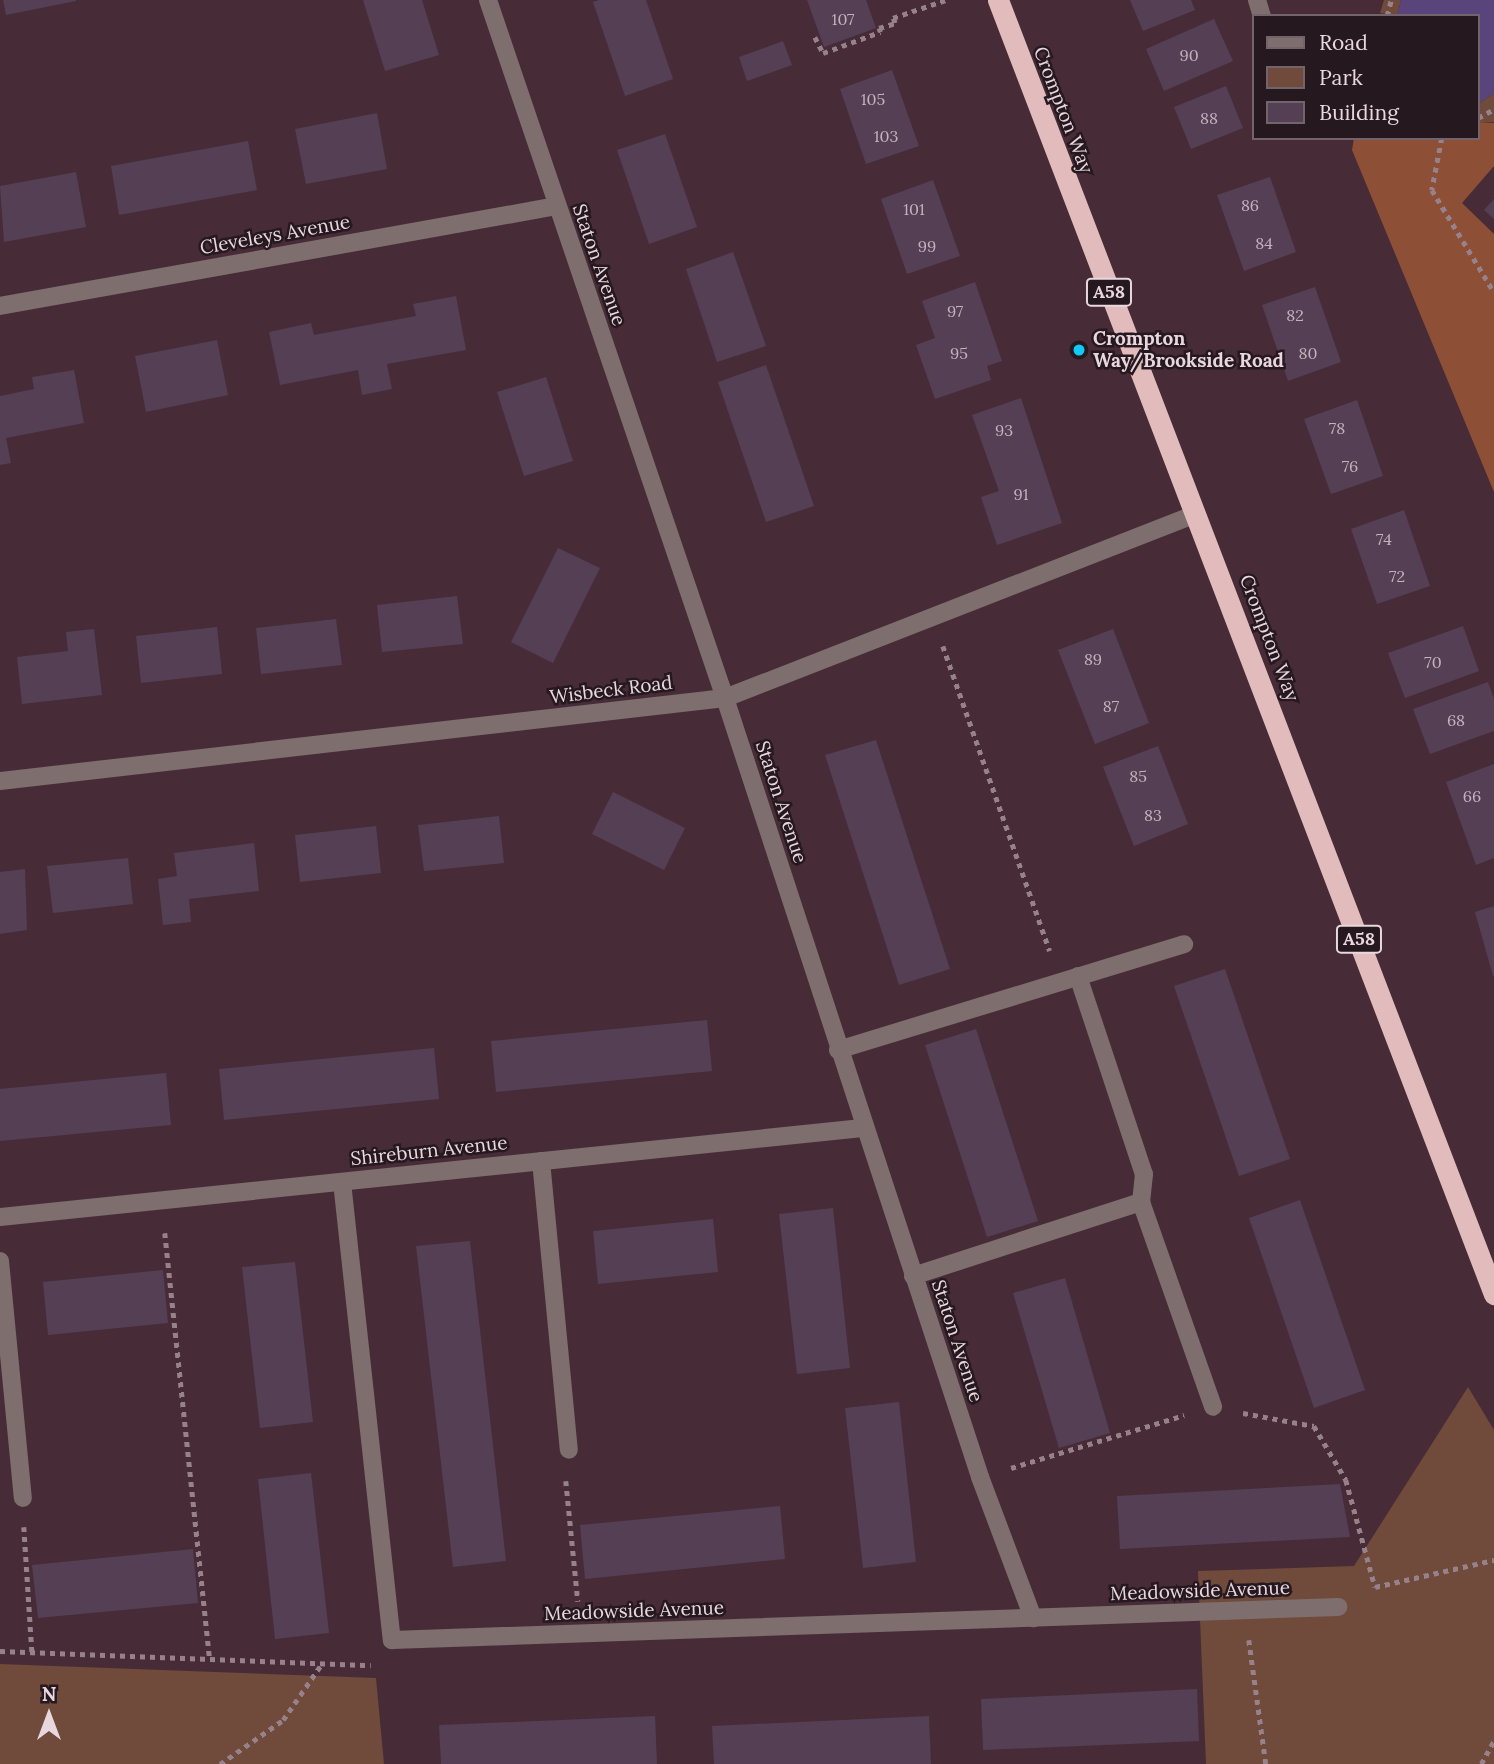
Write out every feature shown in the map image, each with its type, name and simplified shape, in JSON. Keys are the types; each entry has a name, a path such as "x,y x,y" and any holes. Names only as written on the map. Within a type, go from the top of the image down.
{"highway":[{"name":"Crompton Way","path":"998,0 1494,1294"}],"street":[{"name":"Staton Avenue","path":"488,0 725,698 862,1128 980,1477 1034,1618"},
{"name":"Cleveleys Avenue","path":"0,306 557,206"},
{"name":"Wisbeck Road","path":"0,781 725,698 1196,514"},
{"path":"838,1050 1184,944"},
{"path":"1069,979 1144,1174 1141,1202 1213,1407"},
{"name":"Shireburn Avenue","path":"0,1217 862,1128"},
{"path":"541,1161 569,1450"},
{"path":"342,1182 392,1640"},
{"path":"913,1276 1141,1202"},
{"path":"0,1261 23,1498"},
{"name":"Meadowside Avenue","path":"392,1640 1338,1607"}],"path":[{"path":"815,37 823,53 880,32 878,28 895,23 893,18 946,0"},
{"path":"1442,140 1432,190 1494,292"},
{"path":"933,618 1069,979"},
{"path":"161,1200 210,1660"},
{"path":"980,1477 1213,1407 1314,1426 1346,1480 1375,1587 1494,1560"},
{"path":"569,1450 564,1465 581,1633"},
{"path":"23,1498 32,1652"},
{"path":"1245,1610 1266,1764"},
{"path":"0,1651 370,1667 392,1640"},
{"path":"220,1764 283,1720 321,1665"},
{"path":"1481,1764 1494,1741"}],"green space":[{"path":"1384,0 1401,0 1398,14 1380,13"},
{"path":"1494,93 1494,122 1480,122 1480,103"},
{"path":"1468,1387 1494,1430 1494,1764 1206,1764 1198,1571 1354,1566"},
{"path":"0,1664 376,1678 384,1764 0,1764"}],"shaded area":[{"path":"1401,0 1494,0 1494,93 1480,103 1480,14 1398,14"},
{"path":"1480,122 1494,123 1494,166 1462,203 1494,234 1494,492 1352,150 1354,140 1480,140"}],"building":[{"path":"3,0 76,0 76,1 6,15"},
{"path":"363,0 422,0 439,55 385,71"},
{"path":"646,0 673,79 625,96 593,2"},
{"path":"807,0 866,0 876,28 824,47"},
{"path":"1130,0 1191,0 1195,10 1143,31"},
{"path":"1214,19 1233,61 1164,91 1146,49"},
{"path":"783,41 792,65 747,81 739,57"},
{"path":"892,70 919,146 866,164 840,89"},
{"path":"1226,86 1243,128 1191,149 1174,107"},
{"path":"377,113 387,169 306,184 295,129"},
{"path":"665,134 697,227 649,244 617,150"},
{"path":"248,141 257,190 119,215 111,166"},
{"path":"76,172 86,227 4,242 0,186"},
{"path":"1270,177 1296,252 1244,271 1217,195"},
{"path":"933,180 960,256 907,274 881,199"},
{"path":"1494,199 1494,219 1484,210"},
{"path":"733,252 766,346 717,362 686,269"},
{"path":"975,282 1002,361 987,366 991,380 935,399 916,345 935,338 922,301"},
{"path":"1315,287 1341,362 1288,381 1262,305"},
{"path":"456,296 466,350 387,364 392,389 362,395 358,370 280,385 269,332 311,323 314,335 416,316 413,304"},
{"path":"217,340 228,395 146,412 135,356"},
{"path":"766,365 814,506 766,522 718,382"},
{"path":"74,370 84,423 6,438 11,463 0,465 0,396 34,389 32,377"},
{"path":"546,377 573,461 524,476 497,392"},
{"path":"1021,398 1062,523 997,545 981,497 999,491 972,415"},
{"path":"1357,400 1383,476 1331,494 1304,419"},
{"path":"1404,510 1430,586 1377,604 1351,529"},
{"path":"558,548 600,568 553,663 511,642"},
{"path":"457,596 463,644 382,652 377,605"},
{"path":"336,619 342,665 261,674 256,628"},
{"path":"1463,626 1479,671 1405,698 1388,653"},
{"path":"217,627 222,674 141,683 136,636"},
{"path":"94,629 102,695 22,704 17,657 68,651 66,632"},
{"path":"1113,629 1149,723 1095,744 1058,650"},
{"path":"1488,682 1494,699 1494,731 1430,754 1413,709"},
{"path":"876,740 950,969 899,985 825,755"},
{"path":"1158,746 1188,824 1134,846 1103,767"},
{"path":"1494,764 1494,858 1476,865 1446,782"},
{"path":"613,792 685,828 664,870 592,834"},
{"path":"499,816 504,863 424,871 418,825"},
{"path":"376,826 381,873 300,882 295,835"},
{"path":"254,843 259,891 189,899 191,922 163,925 158,879 177,876 174,853"},
{"path":"128,858 133,904 53,913 47,866"},
{"path":"25,869 27,930 0,934 0,872"},
{"path":"1494,906 1494,976 1493,976 1475,912"},
{"path":"1225,969 1290,1159 1239,1176 1174,986"},
{"path":"707,1020 712,1071 496,1092 491,1041"},
{"path":"976,1029 1038,1221 987,1237 925,1045"},
{"path":"434,1048 439,1099 224,1120 219,1069"},
{"path":"166,1073 171,1125 0,1141 0,1089"},
{"path":"1300,1200 1365,1390 1314,1408 1249,1218"},
{"path":"833,1208 850,1368 797,1374 779,1214"},
{"path":"713,1219 718,1272 598,1284 593,1231"},
{"path":"470,1241 506,1561 453,1567 416,1246"},
{"path":"295,1262 313,1422 260,1428 242,1267"},
{"path":"163,1270 168,1323 48,1335 43,1282"},
{"path":"1065,1278 1110,1433 1059,1448 1013,1293"},
{"path":"899,1402 916,1562 863,1568 845,1408"},
{"path":"311,1473 329,1633 275,1639 258,1479"},
{"path":"1340,1484 1350,1537 1120,1549 1117,1496"},
{"path":"780,1506 785,1559 585,1579 580,1525"},
{"path":"193,1549 198,1603 38,1618 32,1565"},
{"path":"1197,1689 1199,1741 983,1750 981,1699"},
{"path":"655,1716 657,1764 441,1764 439,1725"},
{"path":"929,1716 931,1764 714,1764 712,1726"}],"place":[{"name":"Crompton Way/Brookside Road","path":"1079,350"}]}
